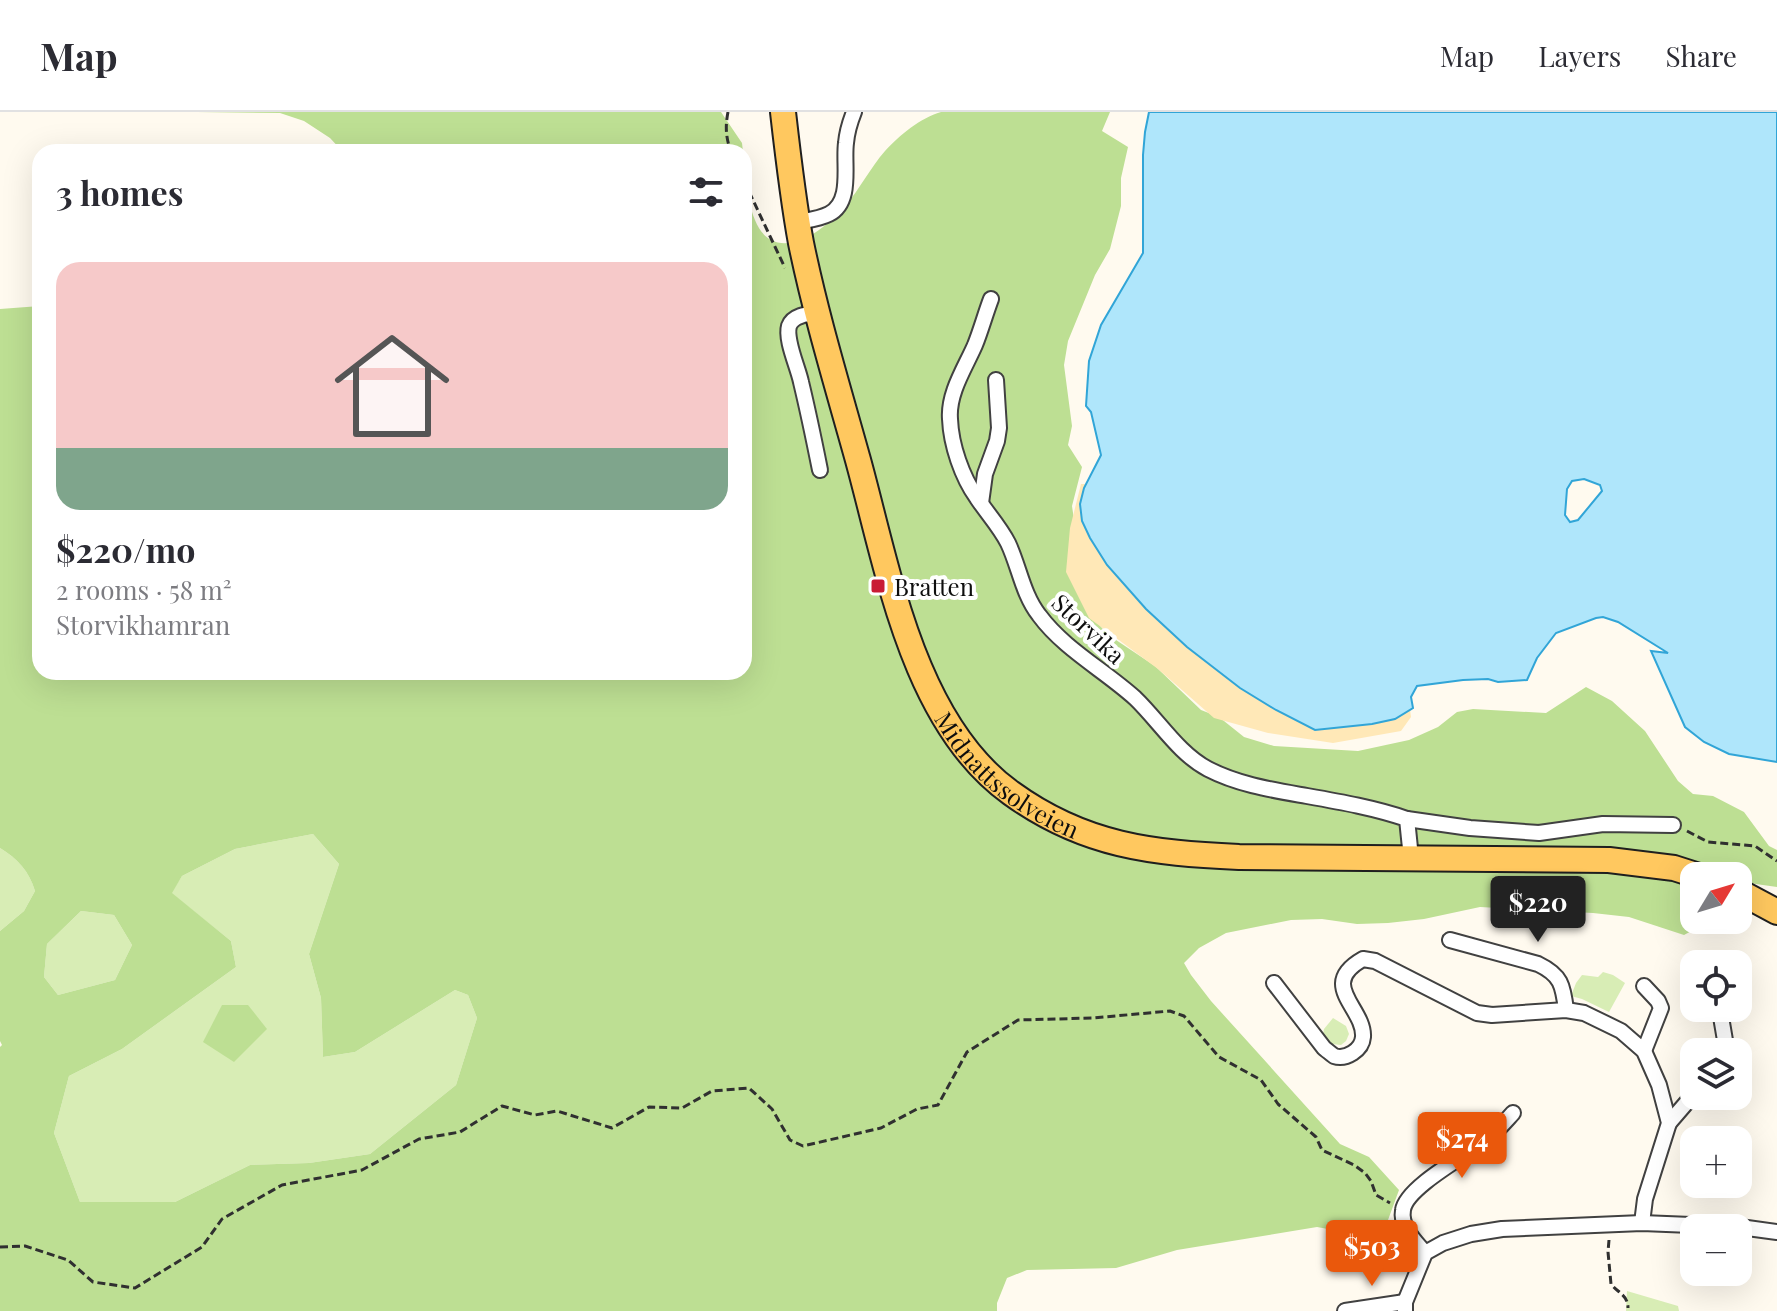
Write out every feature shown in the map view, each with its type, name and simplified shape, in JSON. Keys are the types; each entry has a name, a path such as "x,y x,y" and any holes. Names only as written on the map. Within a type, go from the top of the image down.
{"main road":[{"name":"Midnattssolveien","path":"783,112 791,186 817,313 912,651 950,728 979,765 1009,792 1044,815 1088,836 1144,850 1239,857 1609,860 1680,870"},
{"path":"1752,899 1777,912"}],"street":[{"path":"798,222 831,213 840,204 846,171 845,146 854,112"},
{"name":"Storvika","path":"991,299 975,346 960,376 949,414 955,448 967,481 1007,540 1038,614 1054,632 1132,696 1195,761 1234,781 1260,788 1377,810 1407,819 1470,828 1539,833 1603,824 1673,825"},
{"path":"817,313 801,315 791,321 789,327 820,470"},
{"path":"981,504 985,474 999,428 996,380"},
{"path":"1407,819 1411,858"},
{"path":"1450,940 1551,970 1560,981 1566,1010"},
{"path":"1274,983 1324,1048 1334,1056 1348,1056 1359,1048 1363,1038 1361,1025 1344,993 1347,971 1363,959 1375,961 1477,1013 1492,1015 1566,1010 1584,1013 1621,1031 1644,1051 1659,1085 1669,1123"},
{"path":"1644,986 1661,1008 1644,1051"},
{"path":"1642,1223 1645,1199 1669,1123 1680,1110"},
{"path":"1425,1253 1404,1224 1403,1210 1408,1198 1416,1188 1483,1143 1513,1113"},
{"path":"1345,1311 1405,1306 1425,1253 1471,1234 1502,1229 1642,1223 1740,1227 1777,1232"}],"path":[{"path":"728,112 725,125 728,144"},
{"path":"752,198 788,276"},
{"path":"1673,825 1708,842 1755,846 1777,861"},
{"path":"0,1247 25,1246 68,1260 93,1282 135,1288 202,1247 222,1219 282,1185 362,1170 419,1139 460,1132 502,1106 535,1115 557,1111 612,1128 649,1107 682,1108 712,1091 749,1088 772,1109 790,1140 803,1146 881,1128 917,1109 938,1105 967,1052 1018,1020 1093,1018 1170,1011 1184,1016 1219,1057 1261,1080 1278,1104 1316,1137 1322,1150 1365,1173 1376,1195 1403,1210"},
{"path":"1613,1224 1608,1243 1611,1284 1622,1293 1629,1304 1628,1308"}],"green space":[{"path":"197,112 721,112 742,144 336,144 304,121 280,113"},
{"path":"941,112 1110,112 1102,131 1128,147 1121,178 1121,206 1110,249 1095,275 1068,341 1064,365 1072,426 1068,445 1082,467 1072,506 1087,610 1107,634 1155,666 1201,710 1219,717 1244,737 1274,746 1358,751 1409,740 1438,727 1457,712 1473,709 1546,713 1586,687 1612,701 1645,731 1678,781 1693,794 1713,796 1744,812 1769,846 1777,850 1777,887 1752,883 1752,862 1680,862 1680,934 1629,917 1480,907 1388,923 1291,920 1226,933 1199,948 1184,963 1211,1001 1340,1144 1369,1157 1399,1190 1388,1220 1377,1228 1355,1234 1317,1227 1177,1250 1116,1268 1027,1270 1007,1278 997,1311 0,1311 0,931 24,911 35,891 22,866 0,848 0,309 32,307 32,680 752,680 752,211 764,235 771,240 791,243 812,235 839,213 885,151 911,128","holes":["313,834 339,864 309,954 321,998 323,1057 355,1052 455,990 468,995 477,1018 456,1085 370,1154 309,1163 250,1165 175,1202 80,1202 54,1133 69,1076 122,1049 236,967 231,941 172,893 182,876 235,849","81,911 114,915 132,945 115,980 58,995 44,977 47,944"]},
{"path":"313,834 339,864 309,954 321,998 323,1057 355,1052 455,990 468,995 477,1018 456,1085 370,1154 309,1163 250,1165 175,1202 80,1202 54,1133 69,1076 122,1049 236,967 231,941 171,893 182,876 235,849"},
{"path":"0,848 22,866 35,891 24,911 0,931"},
{"path":"81,911 114,915 132,945 115,980 58,995 44,977 47,944"},
{"path":"1603,972 1625,983 1609,1012 1571,996 1582,975 1598,977"},
{"path":"222,1005 248,1005 267,1029 234,1062 203,1042"},
{"path":"1333,1018 1346,1026 1349,1034 1341,1045 1332,1044 1323,1034"},
{"path":"1627,1291 1678,1306 1679,1311 1626,1311"}],"sand":[{"path":"1081,484 1086,484 1407,686 1411,717 1401,731 1333,743 1268,733 1214,718 1158,669 1089,618 1066,572 1070,528"}],"water":[{"path":"1149,112 1777,112 1777,762 1729,754 1704,742 1685,727 1651,651 1668,653 1618,622 1603,617 1556,633 1537,658 1527,680 1463,680 1417,686 1411,697 1413,708 1395,719 1315,730 1240,688 1187,647 1146,609 1107,565 1090,538 1082,521 1080,504 1084,488 1101,455 1091,412 1086,406 1089,361 1101,325 1143,253 1145,132","holes":["1584,479 1600,485 1602,491 1578,520 1570,522 1565,515 1567,489 1572,481"]}],"place":[{"name":"Bratten","path":"878,586"}]}
